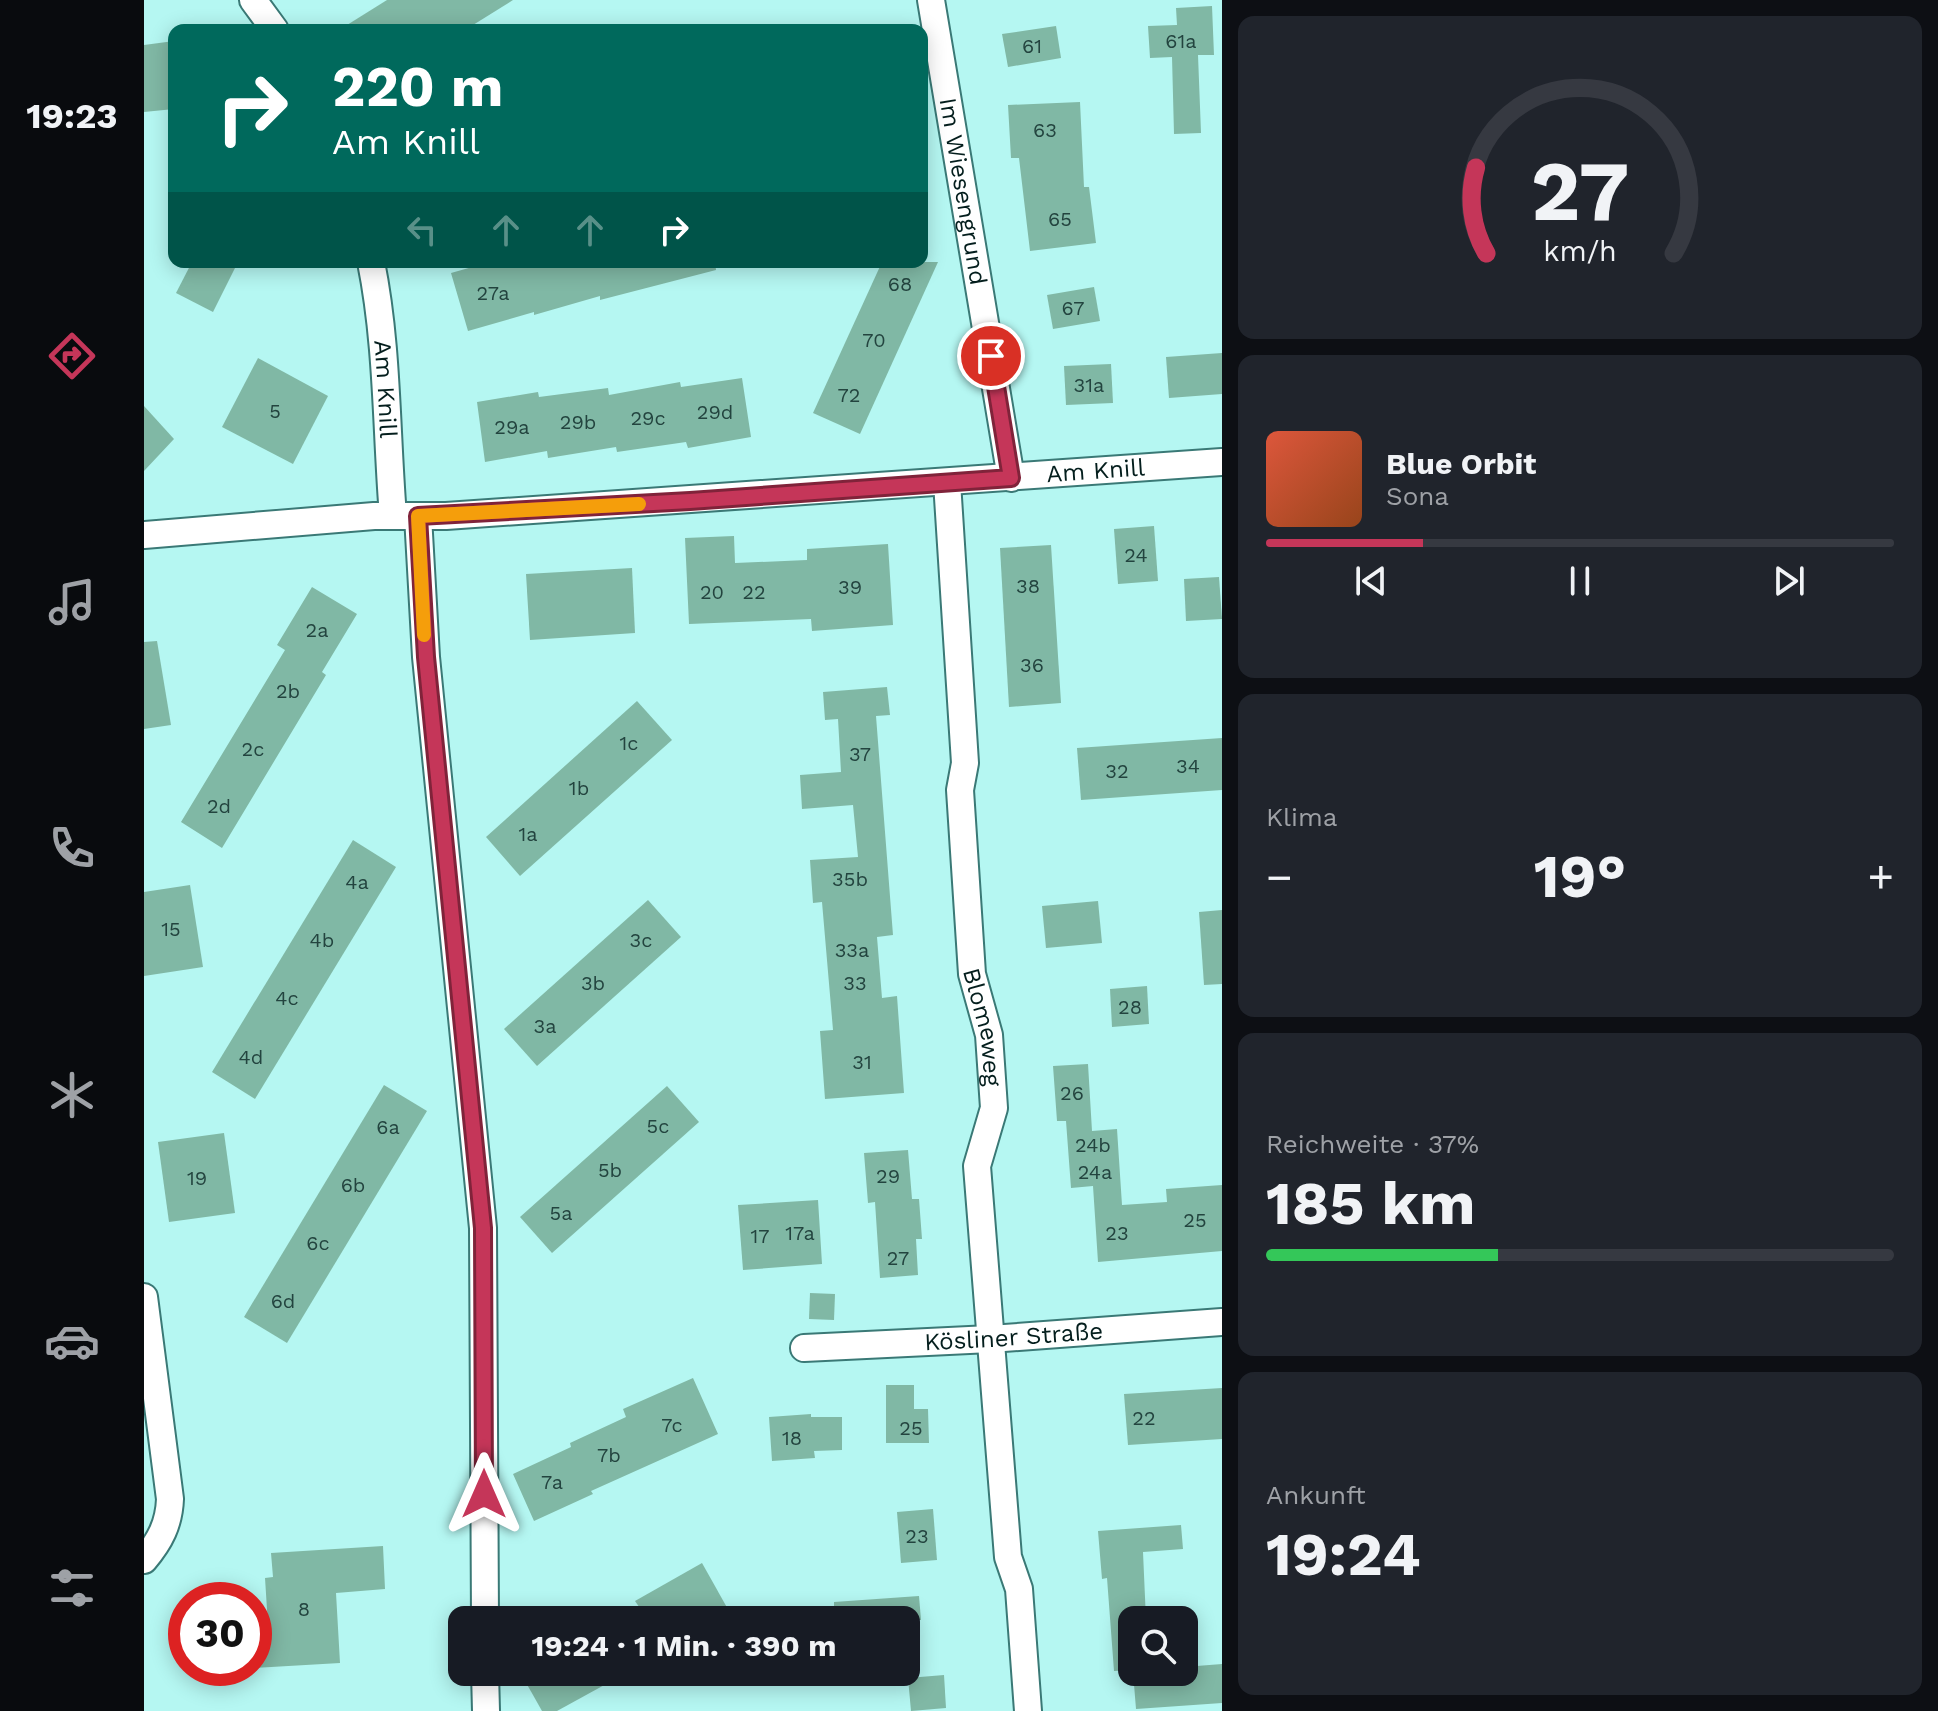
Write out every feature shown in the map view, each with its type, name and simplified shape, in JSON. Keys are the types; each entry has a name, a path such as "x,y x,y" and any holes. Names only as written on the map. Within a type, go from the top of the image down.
{"street":[{"path":"253,0 271,24"},
{"name":"Im Wiesengrund","path":"931,0 1011,478"},
{"name":"Am Knill","path":"372,268 386,363 387,444 405,516"},
{"name":"Am Knill","path":"144,535 405,516 675,502 1222,462"},
{"name":"Blomeweg","path":"947,482 965,763 960,790 972,974 989,1035 994,1108 977,1166 1008,1557 1019,1589 1028,1711"},
{"path":"405,516 426,657 483,1228 485,1606"},
{"path":"144,1297 170,1499 161,1540 144,1560"},
{"name":"Kösliner Straße","path":"804,1348 990,1339 1222,1322"},
{"path":"485,1686 486,1711"}],"building":[{"path":"387,0 513,0 475,24 349,24"},
{"path":"1212,6 1214,55 1198,55 1201,133 1174,134 1172,57 1150,58 1148,26 1177,25 1176,8"},
{"path":"1056,26 1061,58 1008,67 1002,34"},
{"path":"168,42 168,110 144,112 144,45"},
{"path":"1080,102 1084,187 1089,187 1096,243 1030,251 1019,158 1011,158 1008,105"},
{"path":"928,262 938,262 860,434 813,413 879,268 928,268"},
{"path":"189,268 235,268 213,312 176,293"},
{"path":"469,268 716,270 600,300 600,296 534,315 534,312 468,331 451,273"},
{"path":"1094,287 1100,321 1053,329 1047,295"},
{"path":"1222,353 1222,394 1169,398 1166,357"},
{"path":"258,358 328,396 293,464 222,427"},
{"path":"1111,364 1113,403 1066,405 1064,366"},
{"path":"742,378 751,437 688,448 686,442 617,452 616,447 548,458 547,451 485,462 477,402 538,392 539,397 608,388 609,395 680,382 681,387"},
{"path":"144,406 174,439 144,471"},
{"path":"1154,526 1158,581 1118,584 1114,529"},
{"path":"734,536 735,563 807,560 807,549 888,544 893,625 812,631 811,619 689,624 685,538"},
{"path":"1051,545 1061,703 1009,707 1000,548"},
{"path":"632,568 635,633 530,640 526,574"},
{"path":"1219,577 1222,619 1186,621 1184,579"},
{"path":"312,587 357,614 322,672 326,675 222,848 181,822 285,650 277,645"},
{"path":"157,641 171,725 144,729 144,642"},
{"path":"887,687 890,715 876,716 893,935 877,937 882,998 897,996 904,1093 825,1099 820,1031 833,1030 822,902 813,903 810,860 858,857 853,805 802,809 800,775 841,772 838,719 825,720 823,692"},
{"path":"637,701 672,740 520,876 486,837"},
{"path":"1222,738 1222,790 1081,800 1077,748"},
{"path":"353,840 396,867 255,1099 212,1072"},
{"path":"190,885 203,967 144,976 144,892"},
{"path":"648,900 681,937 537,1066 504,1029"},
{"path":"1098,901 1102,943 1046,948 1042,906"},
{"path":"1222,910 1222,984 1204,985 1199,912"},
{"path":"1147,986 1149,1024 1112,1027 1110,989"},
{"path":"1088,1064 1092,1131 1117,1129 1122,1205 1167,1202 1166,1189 1222,1185 1222,1251 1098,1262 1093,1186 1071,1188 1066,1121 1057,1121 1053,1066"},
{"path":"384,1085 427,1111 287,1343 244,1317"},
{"path":"667,1086 699,1122 552,1253 520,1217"},
{"path":"224,1133 235,1213 169,1222 158,1142"},
{"path":"908,1150 912,1199 919,1199 922,1239 916,1239 918,1275 880,1278 875,1202 868,1203 864,1153"},
{"path":"818,1200 822,1264 743,1270 738,1205"},
{"path":"810,1293 835,1294 834,1320 809,1319"},
{"path":"693,1378 718,1434 591,1491 593,1494 534,1521 513,1474 626,1417 623,1409"},
{"path":"886,1385 914,1385 914,1409 928,1409 929,1443 886,1443"},
{"path":"1222,1388 1222,1439 1128,1445 1124,1394"},
{"path":"811,1414 811,1417 842,1417 842,1450 814,1451 815,1458 772,1461 769,1417"},
{"path":"933,1509 937,1560 901,1563 897,1512"},
{"path":"1181,1525 1183,1549 1143,1552 1145,1606 1118,1606 1118,1671 1114,1671 1107,1578 1102,1579 1098,1531"},
{"path":"383,1546 385,1589 336,1593 340,1663 272,1667 272,1582 265,1582 265,1578 273,1577 271,1553"},
{"path":"702,1563 726,1606 638,1606 635,1601"},
{"path":"919,1596 920,1606 834,1606 834,1602"},
{"path":"1222,1664 1222,1703 1136,1709 1134,1686 1198,1686 1198,1666"},
{"path":"944,1675 946,1708 911,1711 909,1686 920,1686 920,1677"},
{"path":"528,1686 603,1686 557,1711 542,1711"}],"slow traffic":[{"path":"424,635 418,516 639,504"}],"route":[{"path":"484,1494 483,1228 426,657 418,516 690,501 1011,478 991,356"}]}
